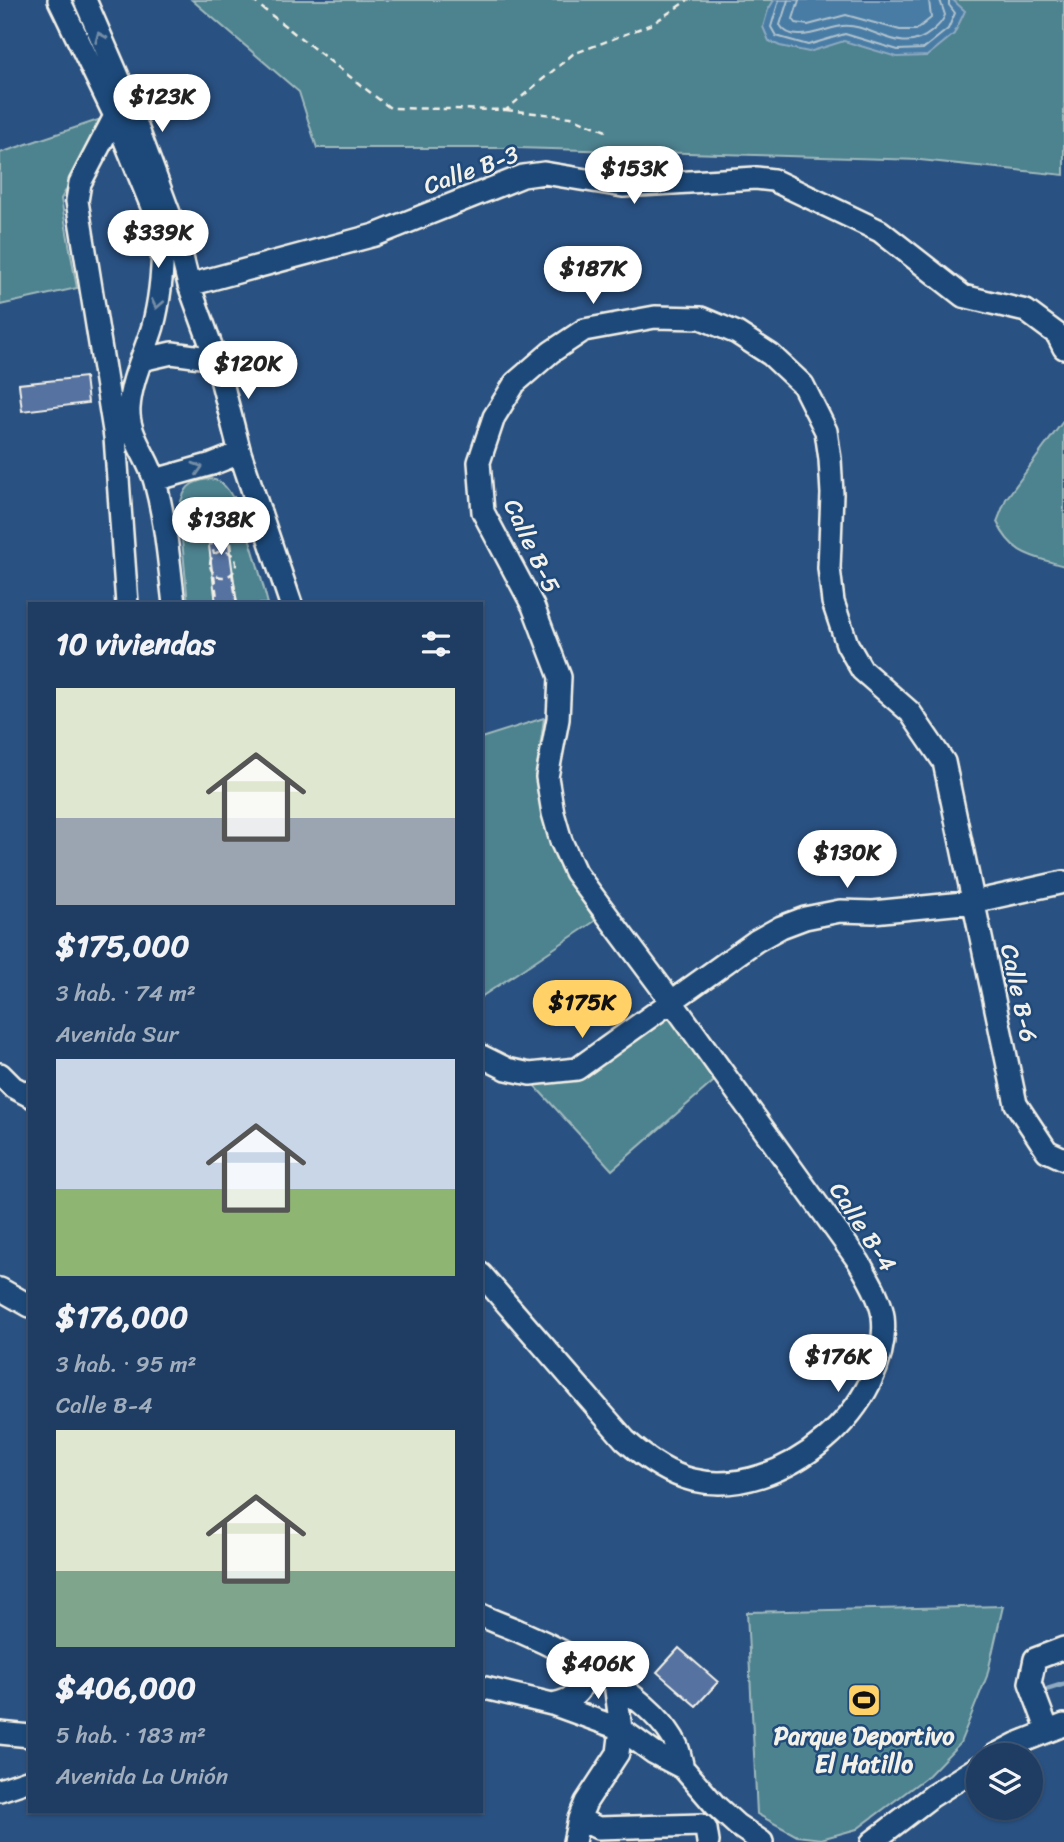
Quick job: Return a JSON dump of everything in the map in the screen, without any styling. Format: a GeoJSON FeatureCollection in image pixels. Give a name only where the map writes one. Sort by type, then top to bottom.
{"type":"FeatureCollection","features":[{"type":"Feature","properties":{"kind":"street"},"geometry":{"type":"LineString","coordinates":[[59,0],[115,116],[163,236],[190,285]]}},
{"type":"Feature","properties":{"kind":"street"},"geometry":{"type":"LineString","coordinates":[[85,0],[120,81],[176,229],[190,285],[216,359],[240,453],[290,602]]}},
{"type":"Feature","properties":{"kind":"street"},"geometry":{"type":"LineString","coordinates":[[115,116],[80,183],[77,201],[115,438],[127,602]]}},
{"type":"Feature","properties":{"kind":"street","name":"Calle B-3"},"geometry":{"type":"LineString","coordinates":[[190,285],[374,235],[523,176],[544,173],[623,186],[756,178],[773,180],[880,231],[963,296],[1026,311],[1057,334],[1064,348]]}},
{"type":"Feature","properties":{"kind":"street"},"geometry":{"type":"LineString","coordinates":[[163,236],[160,292],[128,410],[138,446],[155,481],[174,602]]}},
{"type":"Feature","properties":{"kind":"street","name":"Calle B-5"},"geometry":{"type":"LineString","coordinates":[[672,1002],[575,872],[561,841],[552,813],[547,777],[558,719],[560,677],[533,606],[483,512],[480,462],[494,417],[515,383],[551,352],[584,330],[655,317],[701,318],[737,333],[771,355],[803,385],[826,431],[830,459],[832,494],[829,568],[833,602],[847,644],[862,670],[910,712],[944,762],[974,902]]}},
{"type":"Feature","properties":{"kind":"street"},"geometry":{"type":"LineString","coordinates":[[141,360],[173,354],[216,359]]}},
{"type":"Feature","properties":{"kind":"street"},"geometry":{"type":"LineString","coordinates":[[155,481],[240,453]]}},
{"type":"Feature","properties":{"kind":"street"},"geometry":{"type":"LineString","coordinates":[[483,1057],[508,1069],[530,1074],[577,1069],[756,942],[781,927],[805,918],[840,911],[873,912],[974,902],[1064,882]]}},
{"type":"Feature","properties":{"kind":"street","name":"Calle B-6"},"geometry":{"type":"LineString","coordinates":[[974,902],[1016,1104],[1047,1151],[1064,1159]]}},
{"type":"Feature","properties":{"kind":"street","name":"Calle B-4"},"geometry":{"type":"LineString","coordinates":[[483,1276],[625,1440],[643,1457],[694,1480],[720,1482],[748,1478],[799,1460],[841,1426],[857,1403],[873,1376],[882,1348],[883,1315],[873,1289],[859,1262],[672,1002]]}},
{"type":"Feature","properties":{"kind":"street"},"geometry":{"type":"LineString","coordinates":[[0,1074],[13,1087],[28,1096]]}},
{"type":"Feature","properties":{"kind":"street"},"geometry":{"type":"LineString","coordinates":[[0,1289],[28,1305]]}},
{"type":"Feature","properties":{"kind":"street"},"geometry":{"type":"LineString","coordinates":[[486,1620],[522,1632],[578,1660],[615,1683],[647,1709],[668,1731],[677,1747],[683,1768]]}},
{"type":"Feature","properties":{"kind":"street"},"geometry":{"type":"LineString","coordinates":[[1022,1743],[1056,1728],[1030,1684],[1035,1659],[1064,1648]]}},
{"type":"Feature","properties":{"kind":"street"},"geometry":{"type":"LineString","coordinates":[[552,1704],[573,1698],[580,1690],[582,1671],[578,1660]]}},
{"type":"Feature","properties":{"kind":"street"},"geometry":{"type":"LineString","coordinates":[[574,1842],[586,1802],[618,1753],[621,1729],[615,1683]]}},
{"type":"Feature","properties":{"kind":"street"},"geometry":{"type":"LineString","coordinates":[[483,1687],[552,1704],[621,1729],[654,1753],[683,1768],[715,1805],[737,1825],[762,1842]]}},
{"type":"Feature","properties":{"kind":"street"},"geometry":{"type":"LineString","coordinates":[[0,1733],[28,1736]]}},
{"type":"Feature","properties":{"kind":"street"},"geometry":{"type":"LineString","coordinates":[[872,1842],[932,1796],[966,1775]]}},
{"type":"Feature","properties":{"kind":"street"},"geometry":{"type":"LineString","coordinates":[[0,1790],[28,1781]]}},
{"type":"Feature","properties":{"kind":"street"},"geometry":{"type":"LineString","coordinates":[[579,1819],[598,1828],[705,1833]]}},
{"type":"Feature","properties":{"kind":"path"},"geometry":{"type":"LineString","coordinates":[[252,0],[390,108],[506,110],[571,117],[606,131]]}},
{"type":"Feature","properties":{"kind":"path"},"geometry":{"type":"LineString","coordinates":[[506,110],[573,54],[652,24],[688,0]]}},
{"type":"Feature","properties":{"kind":"path"},"geometry":{"type":"LineString","coordinates":[[223,505],[240,494]]}},
{"type":"Feature","properties":{"kind":"path"},"geometry":{"type":"LineString","coordinates":[[214,554],[203,519],[207,505],[214,502],[223,505],[229,512],[232,555],[236,561],[232,573],[236,602]]}},
{"type":"Feature","properties":{"kind":"path"},"geometry":{"type":"LineString","coordinates":[[207,525],[220,528],[229,519]]}},
{"type":"Feature","properties":{"kind":"path"},"geometry":{"type":"LineString","coordinates":[[220,602],[209,560],[220,551],[232,555]]}},
{"type":"Feature","properties":{"kind":"path"},"geometry":{"type":"LineString","coordinates":[[213,574],[220,577],[232,573]]}},
{"type":"Feature","properties":{"kind":"green space"},"geometry":{"type":"Polygon","coordinates":[[[192,0],[1064,0],[1064,175],[920,160],[517,148],[317,148],[299,92],[192,0]]]}},
{"type":"Feature","properties":{"kind":"green space"},"geometry":{"type":"Polygon","coordinates":[[[107,117],[61,199],[77,288],[0,305],[0,153],[107,117]]]}},
{"type":"Feature","properties":{"kind":"green space"},"geometry":{"type":"Polygon","coordinates":[[[1064,420],[1064,566],[1016,548],[997,522],[1006,499],[1064,420]]]}},
{"type":"Feature","properties":{"kind":"green space"},"geometry":{"type":"Polygon","coordinates":[[[210,479],[220,482],[228,490],[243,519],[267,602],[188,602],[179,508],[188,487],[210,479]]]}},
{"type":"Feature","properties":{"kind":"green space"},"geometry":{"type":"Polygon","coordinates":[[[544,718],[536,778],[550,843],[595,921],[483,996],[483,737],[544,718]]]}},
{"type":"Feature","properties":{"kind":"green space"},"geometry":{"type":"Polygon","coordinates":[[[669,1013],[714,1081],[612,1170],[534,1085],[579,1074],[669,1013]]]}},
{"type":"Feature","properties":{"kind":"green space","name":"Parque Deportivo El Hatillo"},"geometry":{"type":"Polygon","coordinates":[[[1003,1606],[987,1676],[960,1743],[929,1775],[857,1829],[821,1839],[797,1836],[757,1814],[747,1612],[1003,1606]]]}},
{"type":"Feature","properties":{"kind":"water"},"geometry":{"type":"Polygon","coordinates":[[[774,0],[953,0],[965,11],[954,34],[927,56],[897,57],[844,41],[809,52],[769,41],[763,27],[774,0]]]}},
{"type":"Feature","properties":{"kind":"building"},"geometry":{"type":"Polygon","coordinates":[[[85,377],[88,403],[22,411],[19,384],[85,377]]]}},
{"type":"Feature","properties":{"kind":"building"},"geometry":{"type":"Polygon","coordinates":[[[213,506],[224,508],[237,602],[216,602],[205,512],[213,506]]]}},
{"type":"Feature","properties":{"kind":"building"},"geometry":{"type":"Polygon","coordinates":[[[679,1648],[718,1682],[696,1706],[657,1672],[679,1648]]]}},
{"type":"Feature","properties":{"kind":"waterway"},"geometry":{"type":"LineString","coordinates":[[1048,1689],[1064,1684]]}},
{"type":"Feature","properties":{"kind":"place","name":"Parque Deportivo El Hatillo"},"geometry":{"type":"Point","coordinates":[864,1700]}}]}
